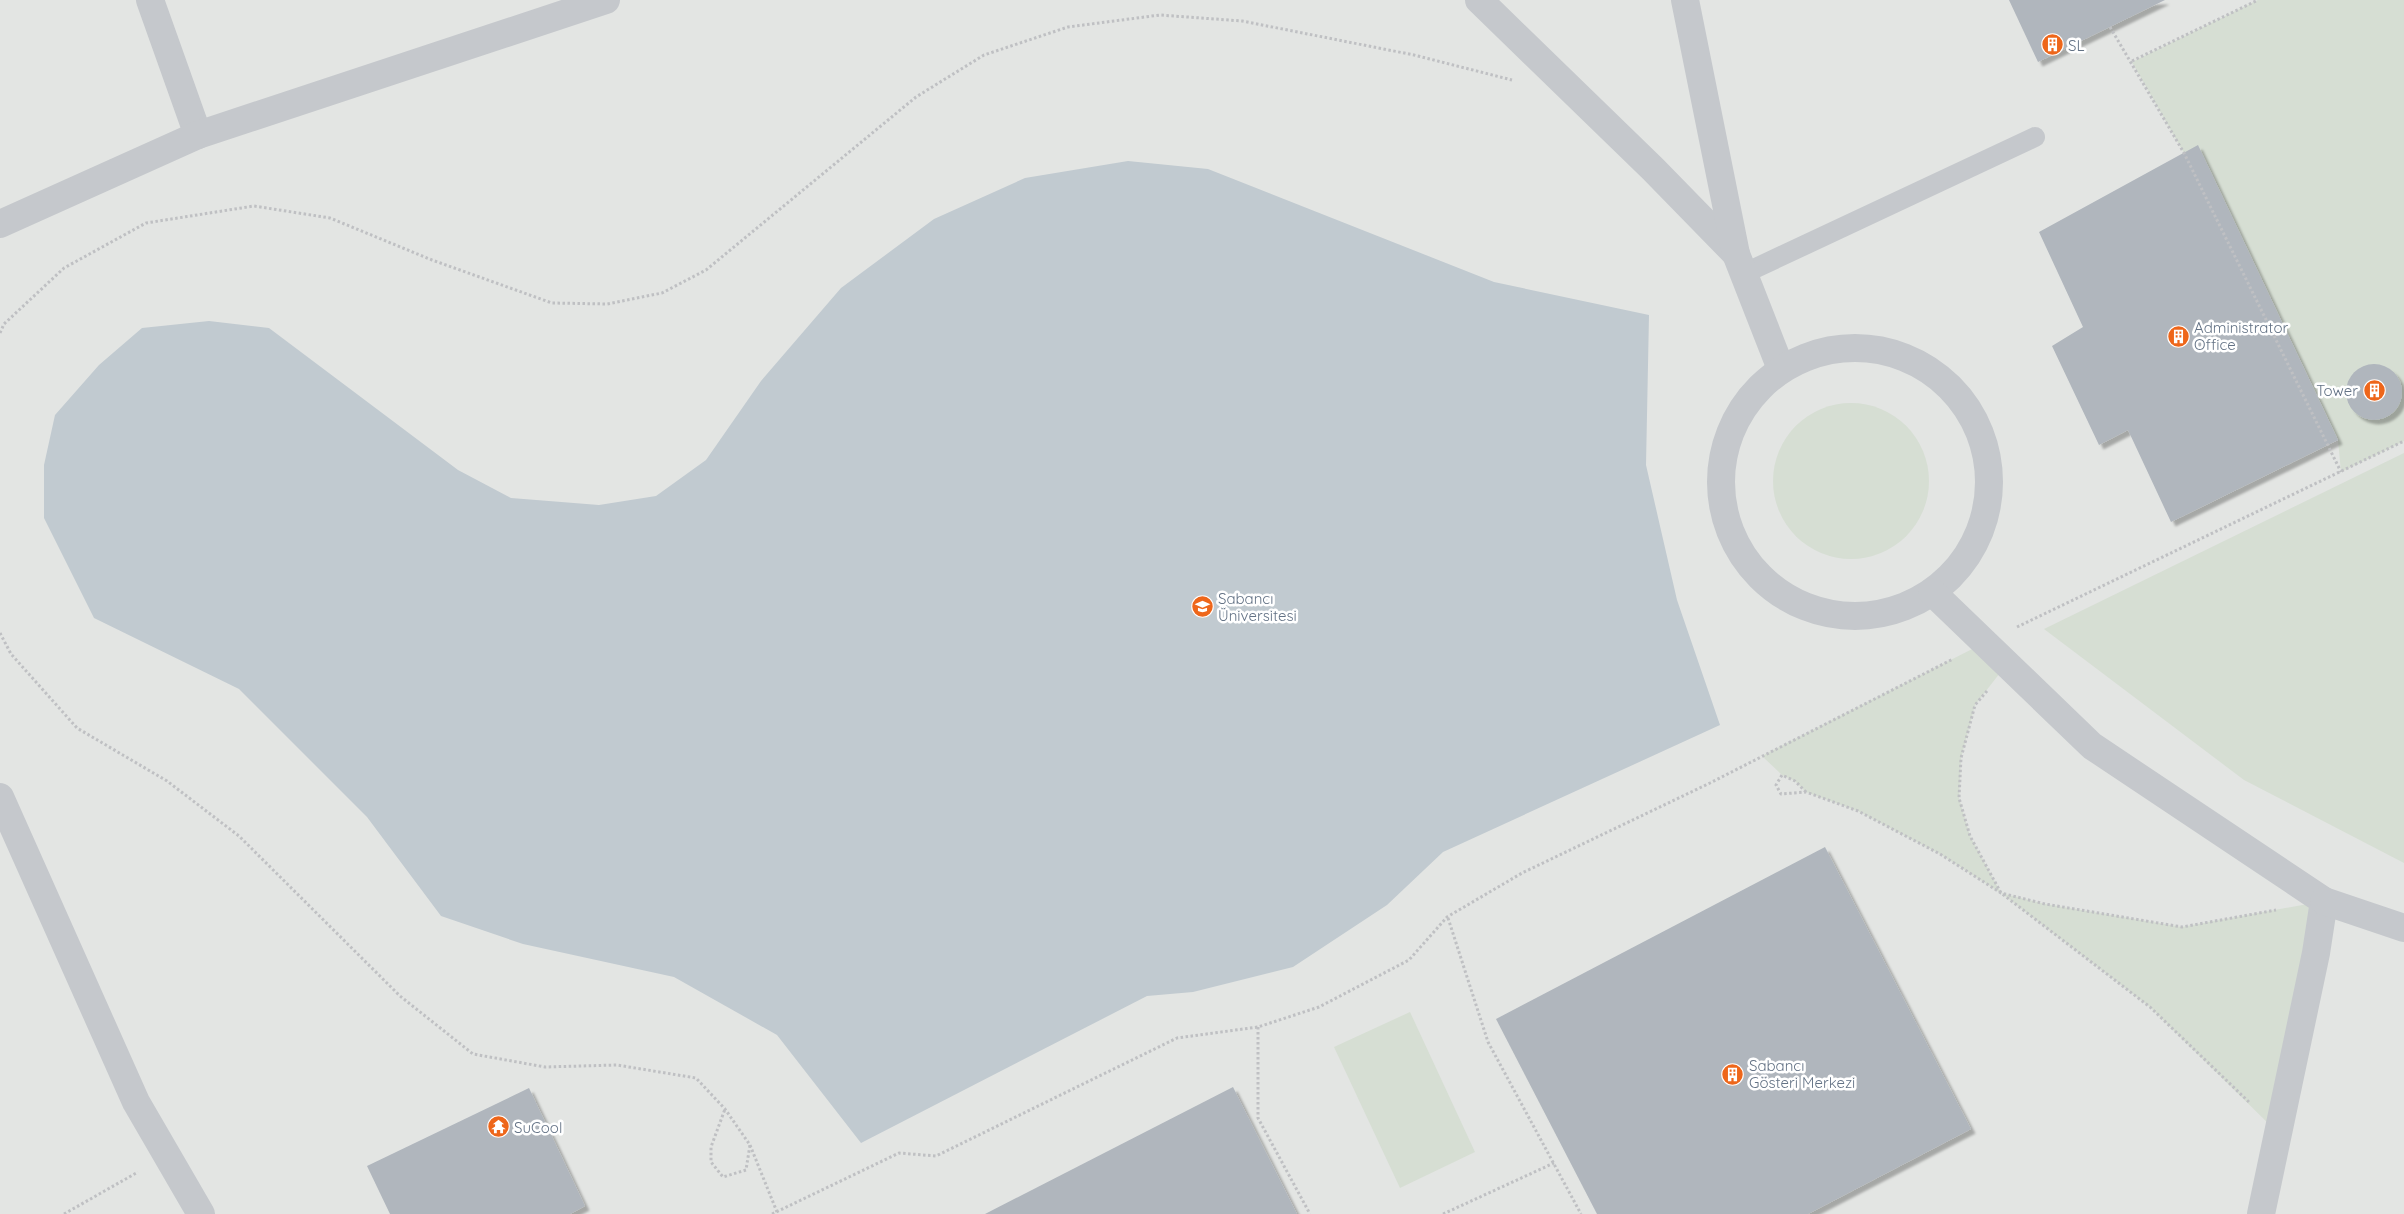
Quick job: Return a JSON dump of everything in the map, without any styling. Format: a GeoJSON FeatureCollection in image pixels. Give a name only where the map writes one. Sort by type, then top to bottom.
{"type":"FeatureCollection","features":[{"type":"Feature","properties":{"kind":"street"},"geometry":{"type":"LineString","coordinates":[[150,0],[198,135]]}},
{"type":"Feature","properties":{"kind":"street"},"geometry":{"type":"LineString","coordinates":[[0,224],[198,135],[606,0]]}},
{"type":"Feature","properties":{"kind":"street"},"geometry":{"type":"LineString","coordinates":[[1479,0],[1653,169],[1740,264]]}},
{"type":"Feature","properties":{"kind":"street"},"geometry":{"type":"LineString","coordinates":[[1685,0],[1740,264],[1781,369]]}},
{"type":"Feature","properties":{"kind":"street"},"geometry":{"type":"LineString","coordinates":[[1856,347],[1881,349],[1907,357],[1930,369],[1950,386],[1966,406],[1979,430],[1986,455],[1989,480],[1987,506],[1980,532],[1968,555],[1951,576],[1932,592],[1908,605],[1883,614],[1857,616],[1831,614],[1805,606],[1781,594],[1761,578],[1744,557],[1731,534],[1724,508],[1721,482],[1723,455],[1732,429],[1744,406],[1760,386],[1781,369],[1804,357],[1830,349],[1856,347]]}},
{"type":"Feature","properties":{"kind":"street"},"geometry":{"type":"LineString","coordinates":[[1932,592],[2092,746],[2324,902],[2404,928]]}},
{"type":"Feature","properties":{"kind":"street"},"geometry":{"type":"LineString","coordinates":[[0,797],[136,1102],[201,1214]]}},
{"type":"Feature","properties":{"kind":"street"},"geometry":{"type":"LineString","coordinates":[[2261,1214],[2324,902]]}},
{"type":"Feature","properties":{"kind":"lane"},"geometry":{"type":"LineString","coordinates":[[1740,264],[2035,137]]}},
{"type":"Feature","properties":{"kind":"path"},"geometry":{"type":"LineString","coordinates":[[2132,62],[2258,0]]}},
{"type":"Feature","properties":{"kind":"path"},"geometry":{"type":"LineString","coordinates":[[0,333],[4,324],[64,268],[146,223],[254,206],[330,218],[432,260],[552,302],[607,304],[662,293],[706,270],[916,97],[984,55],[1068,27],[1160,15],[1242,21],[1414,55],[1515,81]]}},
{"type":"Feature","properties":{"kind":"path"},"geometry":{"type":"LineString","coordinates":[[2110,27],[2184,153],[2224,230],[2341,472]]}},
{"type":"Feature","properties":{"kind":"path"},"geometry":{"type":"LineString","coordinates":[[772,1214],[899,1153],[936,1156],[1177,1038],[1258,1027],[1319,1007],[1409,960],[1447,918],[1522,873],[1710,783],[1984,643],[2404,441]]}},
{"type":"Feature","properties":{"kind":"path"},"geometry":{"type":"LineString","coordinates":[[0,633],[11,654],[77,728],[167,781],[239,836],[400,996],[474,1054],[545,1067],[617,1064],[696,1078],[725,1109],[750,1145],[777,1212]]}},
{"type":"Feature","properties":{"kind":"path"},"geometry":{"type":"LineString","coordinates":[[2007,664],[1976,705],[1961,758],[1959,798],[1970,836],[2002,893],[2045,904],[2182,927],[2324,902]]}},
{"type":"Feature","properties":{"kind":"path"},"geometry":{"type":"LineString","coordinates":[[1806,792],[1795,781],[1782,775],[1776,785],[1781,794],[1806,792],[1858,811],[1940,854],[2002,893],[2150,1007],[2253,1105],[2278,1133]]}},
{"type":"Feature","properties":{"kind":"path"},"geometry":{"type":"LineString","coordinates":[[1447,918],[1488,1042],[1581,1214]]}},
{"type":"Feature","properties":{"kind":"path"},"geometry":{"type":"LineString","coordinates":[[1258,1027],[1258,1118],[1310,1214]]}},
{"type":"Feature","properties":{"kind":"path"},"geometry":{"type":"LineString","coordinates":[[725,1109],[711,1147],[711,1162],[723,1177],[746,1170],[750,1145]]}},
{"type":"Feature","properties":{"kind":"path"},"geometry":{"type":"LineString","coordinates":[[64,1214],[167,1155]]}},
{"type":"Feature","properties":{"kind":"path"},"geometry":{"type":"LineString","coordinates":[[1443,1214],[1554,1163]]}},
{"type":"Feature","properties":{"kind":"shaded area","name":"Sabancı Üniversitesi"},"geometry":{"type":"Polygon","coordinates":[[[0,0],[2404,0],[2404,1214],[0,1214],[0,0]]]}},
{"type":"Feature","properties":{"kind":"shaded area"},"geometry":{"type":"Polygon","coordinates":[[[2258,0],[2404,0],[2404,441],[2341,472],[2338,440],[2198,146],[2184,153],[2132,62],[2258,0]]]}},
{"type":"Feature","properties":{"kind":"shaded area"},"geometry":{"type":"Polygon","coordinates":[[[1128,161],[1208,169],[1494,282],[1649,315],[1646,465],[1677,600],[1720,725],[1443,852],[1387,905],[1293,967],[1193,992],[1147,996],[861,1143],[777,1035],[674,977],[523,944],[441,916],[367,817],[239,689],[94,618],[44,518],[44,465],[55,415],[99,365],[142,328],[209,321],[269,328],[458,470],[511,498],[599,505],[656,496],[706,460],[761,381],[841,288],[934,219],[1025,178],[1128,161]]]}},
{"type":"Feature","properties":{"kind":"shaded area"},"geometry":{"type":"Polygon","coordinates":[[[1851,403],[1881,409],[1894,416],[1906,426],[1916,438],[1923,451],[1929,481],[1923,511],[1916,524],[1906,536],[1894,546],[1881,553],[1851,559],[1821,553],[1808,546],[1796,536],[1786,524],[1779,511],[1773,481],[1779,451],[1786,438],[1796,426],[1808,416],[1821,409],[1851,403]]]}},
{"type":"Feature","properties":{"kind":"shaded area"},"geometry":{"type":"Polygon","coordinates":[[[2404,453],[2404,863],[2244,780],[2044,629],[2404,453]]]}},
{"type":"Feature","properties":{"kind":"shaded area"},"geometry":{"type":"Polygon","coordinates":[[[1984,643],[2007,664],[1975,705],[1961,758],[1959,798],[1970,836],[2001,893],[1940,854],[1858,811],[1806,792],[1795,781],[1782,775],[1762,756],[1984,643]]]}},
{"type":"Feature","properties":{"kind":"shaded area"},"geometry":{"type":"Polygon","coordinates":[[[2001,893],[2045,904],[2182,927],[2324,901],[2278,1133],[2150,1007],[2001,893]]]}},
{"type":"Feature","properties":{"kind":"shaded area"},"geometry":{"type":"Polygon","coordinates":[[[1410,1012],[1475,1152],[1400,1188],[1334,1047],[1410,1012]]]}},
{"type":"Feature","properties":{"kind":"building","name":"SL"},"geometry":{"type":"Polygon","coordinates":[[[2009,0],[2165,0],[2038,62],[2009,0]]]}},
{"type":"Feature","properties":{"kind":"building","name":"Administrator Office"},"geometry":{"type":"Polygon","coordinates":[[[2198,145],[2338,440],[2171,522],[2128,430],[2099,445],[2052,346],[2083,327],[2039,232],[2198,145]]]}},
{"type":"Feature","properties":{"kind":"building","name":"Tower"},"geometry":{"type":"Polygon","coordinates":[[[2374,364],[2385,366],[2394,372],[2400,381],[2402,392],[2400,403],[2394,412],[2385,418],[2374,420],[2363,418],[2354,412],[2348,403],[2346,392],[2348,381],[2354,372],[2363,366],[2374,364]]]}},
{"type":"Feature","properties":{"kind":"building","name":"Sabancı Gösteri Merkezi"},"geometry":{"type":"Polygon","coordinates":[[[1825,847],[1971,1129],[1808,1214],[1597,1214],[1496,1019],[1825,847]]]}},
{"type":"Feature","properties":{"kind":"building"},"geometry":{"type":"Polygon","coordinates":[[[1233,1087],[1297,1214],[985,1214],[1233,1087]]]}},
{"type":"Feature","properties":{"kind":"building","name":"SuCool"},"geometry":{"type":"Polygon","coordinates":[[[529,1088],[585,1206],[570,1214],[390,1214],[367,1166],[529,1088]]]}},
{"type":"Feature","properties":{"kind":"place","name":"SL"},"geometry":{"type":"Point","coordinates":[2052,45]}},
{"type":"Feature","properties":{"kind":"place","name":"Administrator Office"},"geometry":{"type":"Point","coordinates":[2178,336]}},
{"type":"Feature","properties":{"kind":"place","name":"Tower"},"geometry":{"type":"Point","coordinates":[2374,390]}},
{"type":"Feature","properties":{"kind":"place","name":"Sabancı Üniversitesi"},"geometry":{"type":"Point","coordinates":[1202,607]}},
{"type":"Feature","properties":{"kind":"place","name":"Sabancı Gösteri Merkezi"},"geometry":{"type":"Point","coordinates":[1733,1074]}},
{"type":"Feature","properties":{"kind":"place","name":"SuCool"},"geometry":{"type":"Point","coordinates":[498,1127]}}]}
